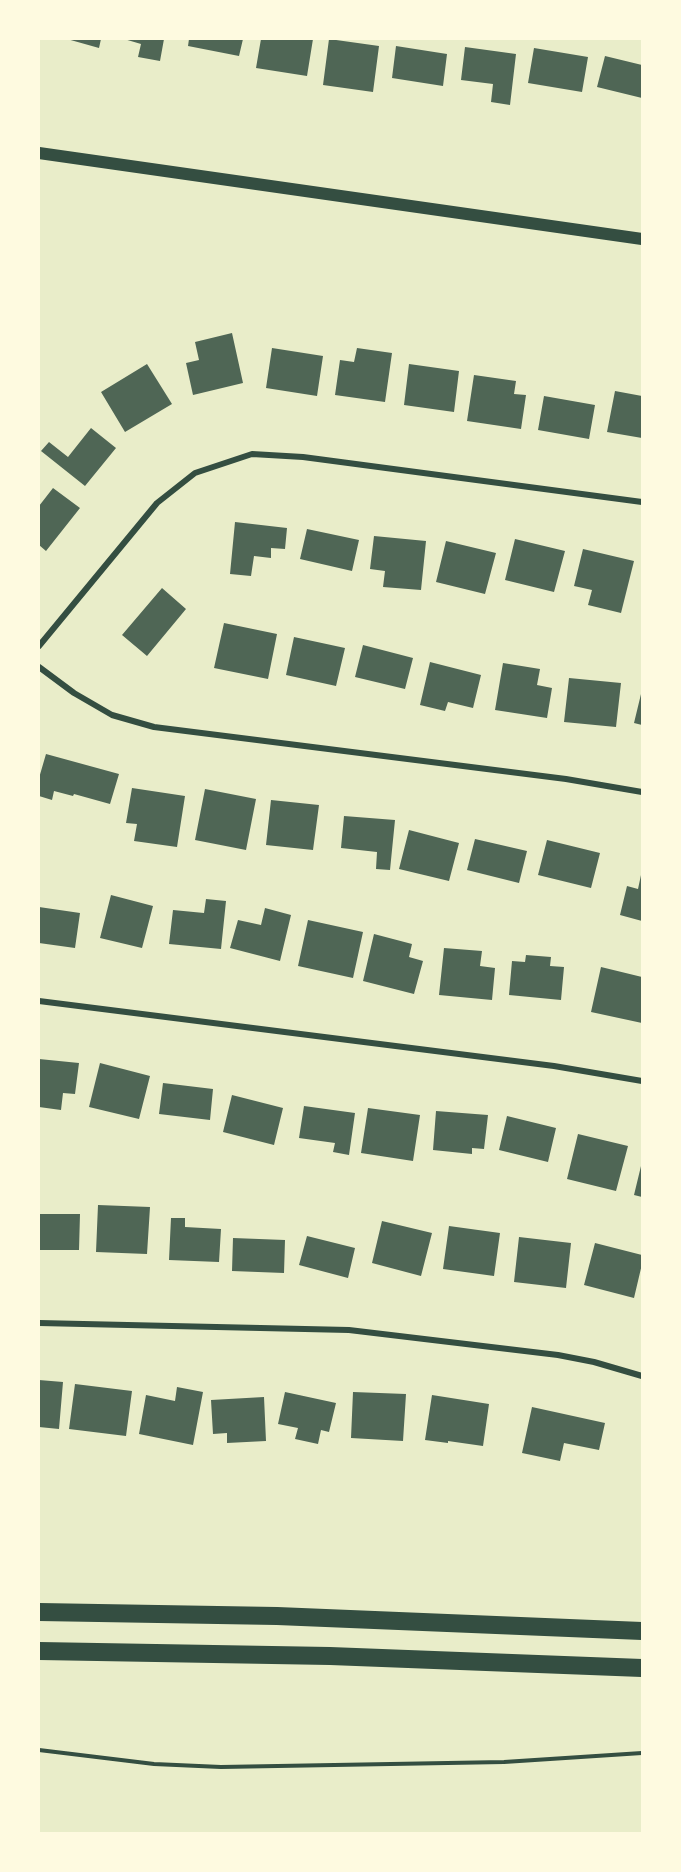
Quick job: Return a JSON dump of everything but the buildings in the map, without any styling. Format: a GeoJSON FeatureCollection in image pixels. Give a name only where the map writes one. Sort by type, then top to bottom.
{"type":"FeatureCollection","features":[{"type":"Feature","properties":{"kind":"highway"},"geometry":{"type":"LineString","coordinates":[[39,1612],[277,1616],[642,1631]]}},
{"type":"Feature","properties":{"kind":"highway"},"geometry":{"type":"LineString","coordinates":[[39,1651],[330,1656],[642,1668]]}},
{"type":"Feature","properties":{"kind":"main road"},"geometry":{"type":"LineString","coordinates":[[39,153],[642,239]]}},
{"type":"Feature","properties":{"kind":"street"},"geometry":{"type":"LineString","coordinates":[[39,646],[157,503],[195,473],[252,454],[303,457],[642,502]]}},
{"type":"Feature","properties":{"kind":"street"},"geometry":{"type":"LineString","coordinates":[[39,668],[74,693],[112,715],[154,727],[566,779],[642,792]]}},
{"type":"Feature","properties":{"kind":"street"},"geometry":{"type":"LineString","coordinates":[[39,1001],[554,1066],[642,1081]]}},
{"type":"Feature","properties":{"kind":"street"},"geometry":{"type":"LineString","coordinates":[[39,1323],[350,1330],[558,1355],[594,1362],[642,1376]]}},
{"type":"Feature","properties":{"kind":"path"},"geometry":{"type":"LineString","coordinates":[[39,1749],[154,1764],[243,1767],[504,1761],[642,1753]]}}]}
